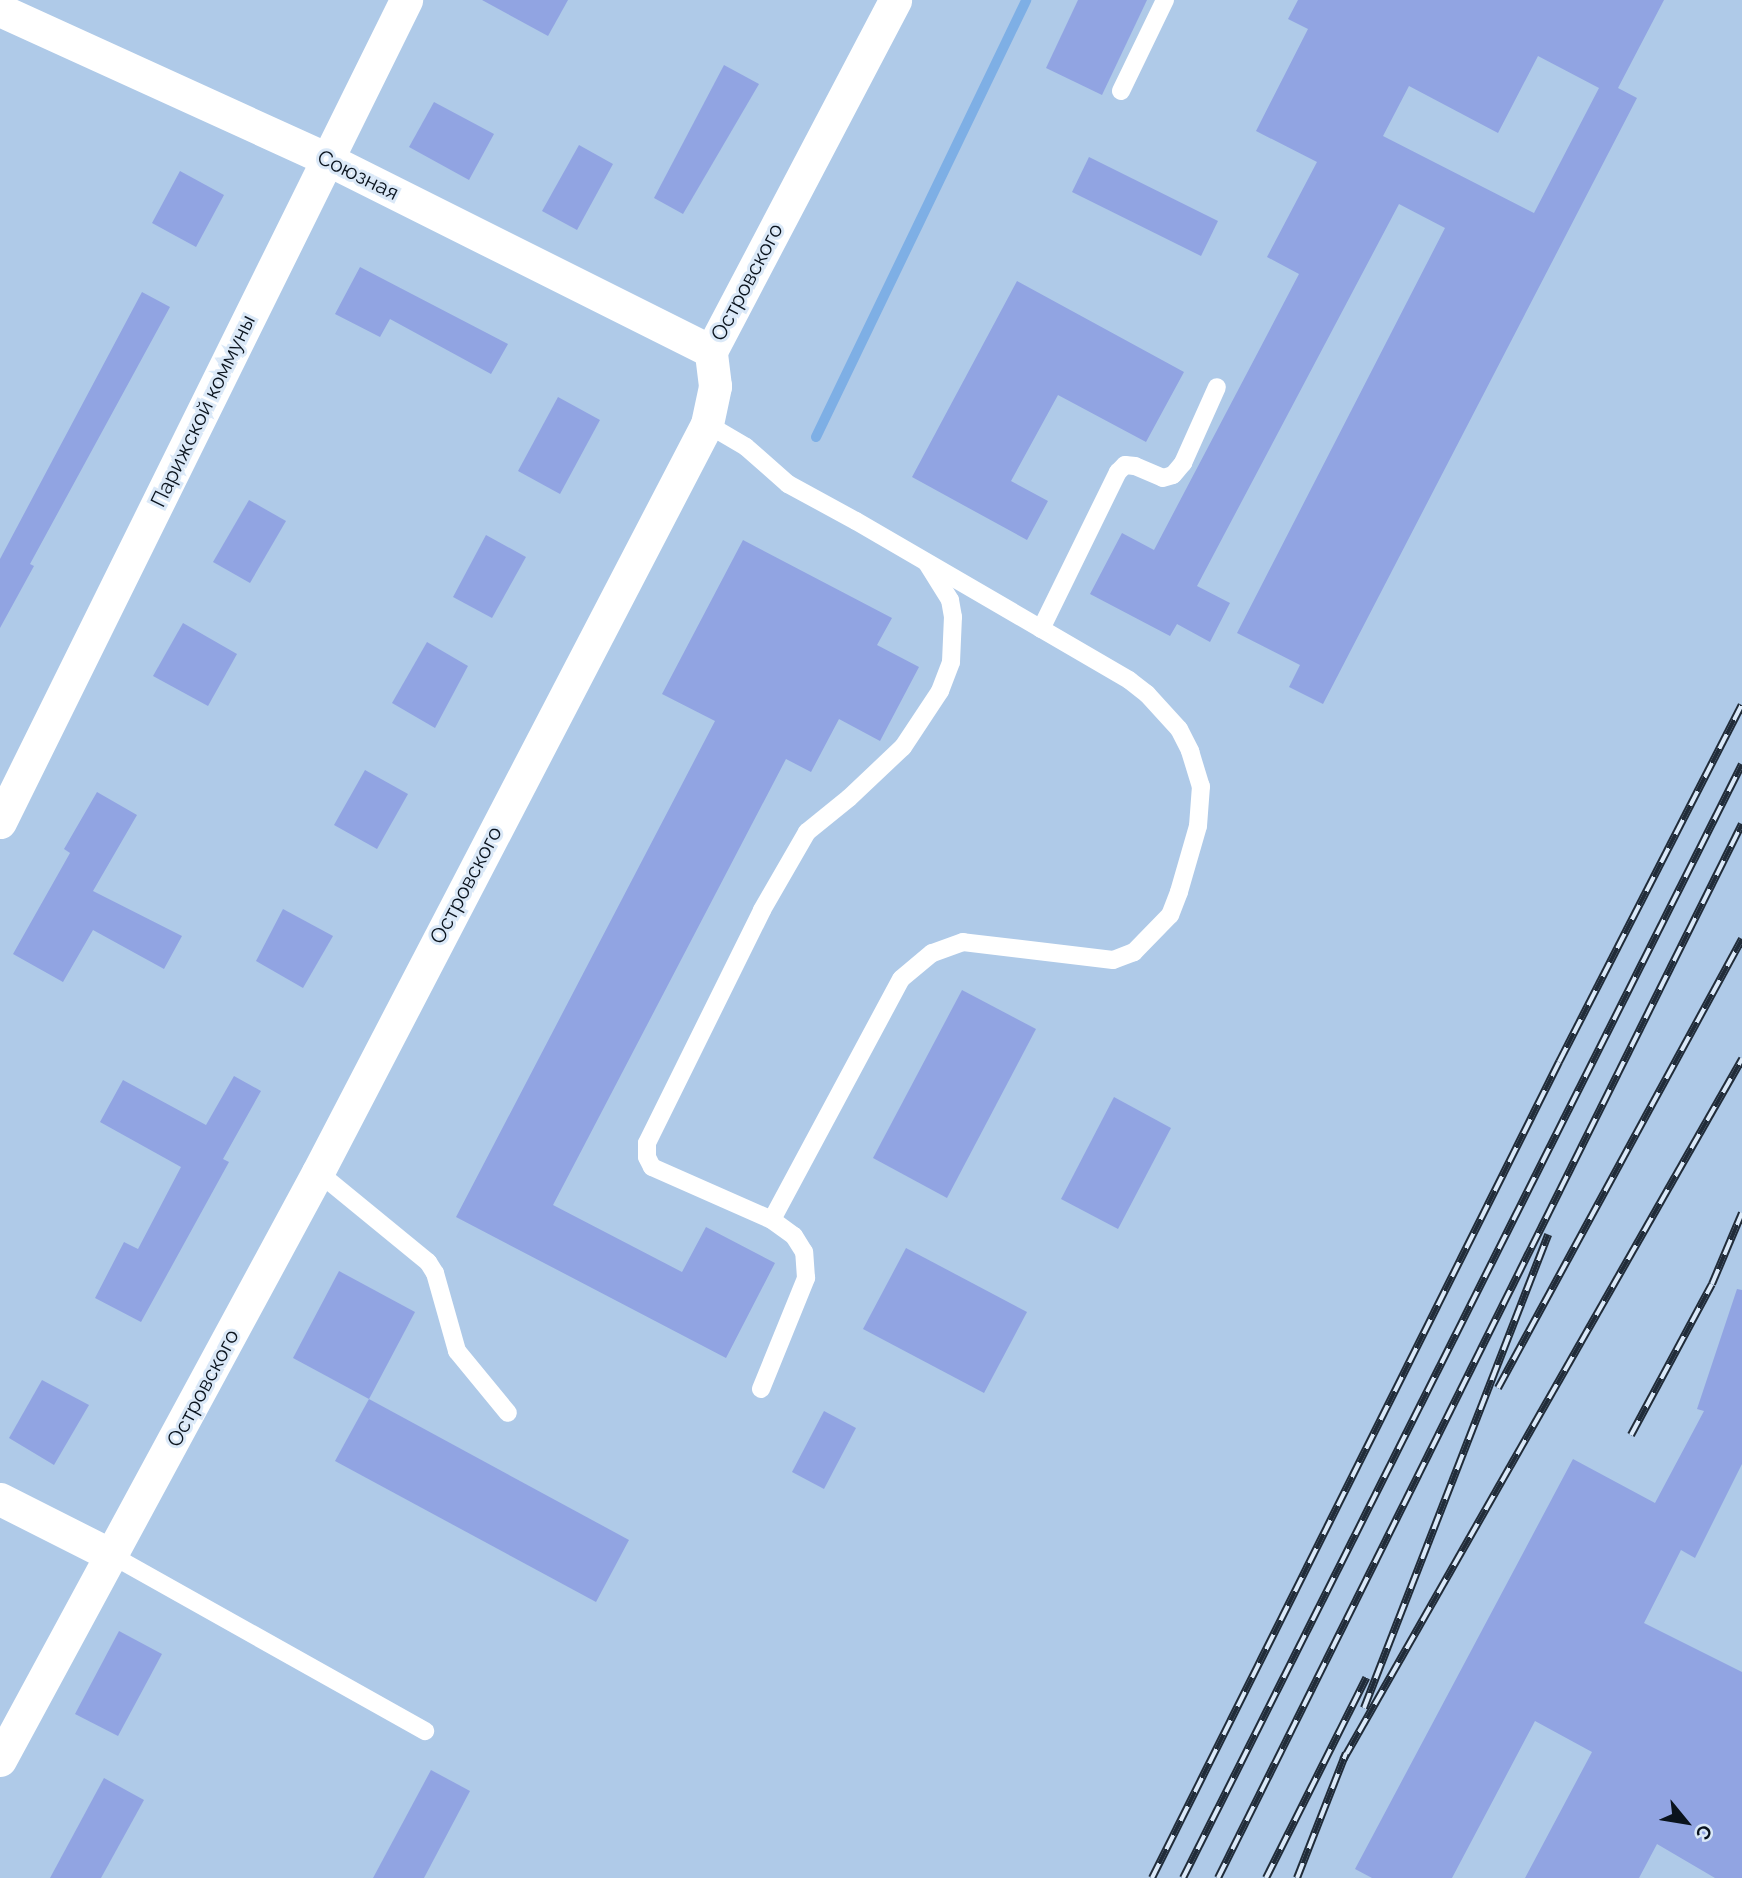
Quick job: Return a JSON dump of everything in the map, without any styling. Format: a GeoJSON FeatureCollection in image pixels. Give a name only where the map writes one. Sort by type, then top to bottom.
{"type":"FeatureCollection","features":[{"type":"Feature","properties":{"kind":"street","name":"Парижской коммуны"},"geometry":{"type":"LineString","coordinates":[[0,822],[406,0]]}},
{"type":"Feature","properties":{"kind":"street","name":"Островского"},"geometry":{"type":"LineString","coordinates":[[0,1760],[113,1556],[318,1172],[707,424],[715,386],[711,351],[895,0]]}},
{"type":"Feature","properties":{"kind":"street","name":"Союзная"},"geometry":{"type":"LineString","coordinates":[[0,10],[327,159],[711,351]]}},
{"type":"Feature","properties":{"kind":"street"},"geometry":{"type":"LineString","coordinates":[[0,1499],[113,1556]]}},
{"type":"Feature","properties":{"kind":"lane"},"geometry":{"type":"LineString","coordinates":[[1121,91],[1166,0]]}},
{"type":"Feature","properties":{"kind":"lane"},"geometry":{"type":"LineString","coordinates":[[1041,629],[1118,472],[1125,465],[1135,466],[1163,478],[1173,475],[1183,463],[1217,387]]}},
{"type":"Feature","properties":{"kind":"lane"},"geometry":{"type":"LineString","coordinates":[[707,424],[746,447],[788,484],[1041,629],[1147,694],[1179,729],[1190,751],[1201,786],[1198,826],[1191,860],[1170,915],[1134,952],[1113,960],[964,942],[940,948],[901,979],[772,1220]]}},
{"type":"Feature","properties":{"kind":"lane"},"geometry":{"type":"LineString","coordinates":[[761,1389],[806,1278],[804,1252],[794,1236],[772,1220],[652,1167],[647,1157],[647,1143],[762,910],[807,832],[849,798],[903,747],[940,691],[951,662],[953,617],[950,600],[927,563]]}},
{"type":"Feature","properties":{"kind":"lane"},"geometry":{"type":"LineString","coordinates":[[318,1172],[428,1262],[435,1273],[457,1351],[508,1413]]}},
{"type":"Feature","properties":{"kind":"lane"},"geometry":{"type":"LineString","coordinates":[[113,1556],[425,1731]]}},
{"type":"Feature","properties":{"kind":"building"},"geometry":{"type":"Polygon","coordinates":[[[482,0],[568,0],[548,36],[482,0]]]}},
{"type":"Feature","properties":{"kind":"building"},"geometry":{"type":"Polygon","coordinates":[[[1078,0],[1147,0],[1102,95],[1046,68],[1078,0]]]}},
{"type":"Feature","properties":{"kind":"building"},"geometry":{"type":"Polygon","coordinates":[[[1298,0],[1664,0],[1618,88],[1637,98],[1323,704],[1289,687],[1300,665],[1237,633],[1445,228],[1399,204],[1197,586],[1230,603],[1210,642],[1177,624],[1170,636],[1090,594],[1122,533],[1154,550],[1299,274],[1267,257],[1317,162],[1256,131],[1308,29],[1288,19],[1298,0]],[[1538,56],[1498,133],[1409,86],[1383,136],[1534,213],[1599,88],[1538,56]]]}},
{"type":"Feature","properties":{"kind":"building"},"geometry":{"type":"Polygon","coordinates":[[[724,65],[759,84],[683,214],[654,198],[724,65]]]}},
{"type":"Feature","properties":{"kind":"building"},"geometry":{"type":"Polygon","coordinates":[[[434,102],[494,134],[469,180],[409,147],[434,102]]]}},
{"type":"Feature","properties":{"kind":"building"},"geometry":{"type":"Polygon","coordinates":[[[579,145],[613,164],[577,230],[542,211],[579,145]]]}},
{"type":"Feature","properties":{"kind":"building"},"geometry":{"type":"Polygon","coordinates":[[[1089,157],[1218,221],[1201,256],[1072,192],[1089,157]]]}},
{"type":"Feature","properties":{"kind":"building"},"geometry":{"type":"Polygon","coordinates":[[[180,171],[224,195],[196,247],[152,223],[180,171]]]}},
{"type":"Feature","properties":{"kind":"building"},"geometry":{"type":"Polygon","coordinates":[[[360,267],[508,344],[491,374],[390,319],[380,337],[335,314],[360,267]]]}},
{"type":"Feature","properties":{"kind":"building"},"geometry":{"type":"Polygon","coordinates":[[[1017,281],[1184,372],[1146,442],[1058,395],[1011,481],[1048,501],[1027,540],[912,477],[1017,281]]]}},
{"type":"Feature","properties":{"kind":"building"},"geometry":{"type":"Polygon","coordinates":[[[142,292],[170,307],[30,564],[34,566],[0,628],[0,559],[142,292]]]}},
{"type":"Feature","properties":{"kind":"building"},"geometry":{"type":"Polygon","coordinates":[[[558,397],[600,420],[560,494],[518,471],[558,397]]]}},
{"type":"Feature","properties":{"kind":"building"},"geometry":{"type":"Polygon","coordinates":[[[249,500],[286,521],[250,583],[213,562],[249,500]]]}},
{"type":"Feature","properties":{"kind":"building"},"geometry":{"type":"Polygon","coordinates":[[[486,535],[526,557],[492,618],[453,597],[486,535]]]}},
{"type":"Feature","properties":{"kind":"building"},"geometry":{"type":"Polygon","coordinates":[[[743,540],[892,618],[877,645],[919,667],[880,741],[839,719],[811,772],[786,759],[553,1205],[682,1272],[706,1227],[775,1263],[726,1358],[456,1217],[715,721],[662,694],[743,540]]]}},
{"type":"Feature","properties":{"kind":"building"},"geometry":{"type":"Polygon","coordinates":[[[183,623],[237,654],[208,706],[153,676],[183,623]]]}},
{"type":"Feature","properties":{"kind":"building"},"geometry":{"type":"Polygon","coordinates":[[[427,642],[468,666],[435,728],[392,703],[427,642]]]}},
{"type":"Feature","properties":{"kind":"building"},"geometry":{"type":"Polygon","coordinates":[[[365,770],[408,794],[377,849],[334,825],[365,770]]]}},
{"type":"Feature","properties":{"kind":"building"},"geometry":{"type":"Polygon","coordinates":[[[97,792],[137,815],[93,891],[182,936],[164,969],[93,930],[63,982],[13,954],[70,853],[64,849],[97,792]]]}},
{"type":"Feature","properties":{"kind":"building"},"geometry":{"type":"Polygon","coordinates":[[[283,909],[333,936],[303,988],[256,961],[283,909]]]}},
{"type":"Feature","properties":{"kind":"building"},"geometry":{"type":"Polygon","coordinates":[[[962,990],[1036,1029],[947,1198],[873,1158],[962,990]]]}},
{"type":"Feature","properties":{"kind":"building"},"geometry":{"type":"Polygon","coordinates":[[[234,1076],[261,1091],[223,1159],[229,1162],[141,1322],[95,1298],[124,1242],[138,1249],[181,1167],[100,1122],[123,1080],[206,1125],[234,1076]]]}},
{"type":"Feature","properties":{"kind":"building"},"geometry":{"type":"Polygon","coordinates":[[[1114,1097],[1171,1128],[1118,1229],[1061,1199],[1114,1097]]]}},
{"type":"Feature","properties":{"kind":"building"},"geometry":{"type":"Polygon","coordinates":[[[906,1248],[1027,1312],[984,1393],[863,1329],[906,1248]]]}},
{"type":"Feature","properties":{"kind":"building"},"geometry":{"type":"Polygon","coordinates":[[[339,1271],[415,1312],[369,1399],[293,1358],[339,1271]]]}},
{"type":"Feature","properties":{"kind":"building"},"geometry":{"type":"Polygon","coordinates":[[[1737,1289],[1742,1290],[1742,1464],[1695,1558],[1681,1550],[1644,1623],[1742,1672],[1742,1878],[1715,1878],[1657,1844],[1639,1878],[1525,1878],[1592,1752],[1535,1721],[1452,1878],[1372,1878],[1355,1869],[1573,1459],[1655,1503],[1704,1411],[1697,1409],[1737,1289]]]}},
{"type":"Feature","properties":{"kind":"building"},"geometry":{"type":"Polygon","coordinates":[[[42,1380],[89,1405],[54,1465],[9,1438],[42,1380]]]}},
{"type":"Feature","properties":{"kind":"building"},"geometry":{"type":"Polygon","coordinates":[[[369,1399],[629,1540],[596,1602],[335,1461],[369,1399]]]}},
{"type":"Feature","properties":{"kind":"building"},"geometry":{"type":"Polygon","coordinates":[[[824,1411],[856,1428],[824,1489],[792,1472],[824,1411]]]}},
{"type":"Feature","properties":{"kind":"building"},"geometry":{"type":"Polygon","coordinates":[[[119,1631],[162,1654],[118,1736],[75,1714],[119,1631]]]}},
{"type":"Feature","properties":{"kind":"building"},"geometry":{"type":"Polygon","coordinates":[[[431,1770],[470,1791],[424,1878],[373,1878],[431,1770]]]}},
{"type":"Feature","properties":{"kind":"building"},"geometry":{"type":"Polygon","coordinates":[[[104,1778],[144,1800],[101,1878],[50,1878],[104,1778]]]}},
{"type":"Feature","properties":{"kind":"waterway"},"geometry":{"type":"LineString","coordinates":[[816,437],[1026,0]]}},
{"type":"Feature","properties":{"kind":"railway"},"geometry":{"type":"LineString","coordinates":[[1152,1878],[1559,1062],[1742,705]]}},
{"type":"Feature","properties":{"kind":"railway"},"geometry":{"type":"LineString","coordinates":[[1183,1878],[1742,764]]}},
{"type":"Feature","properties":{"kind":"railway"},"geometry":{"type":"LineString","coordinates":[[1218,1878],[1742,824]]}},
{"type":"Feature","properties":{"kind":"railway"},"geometry":{"type":"LineString","coordinates":[[1498,1388],[1742,939]]}},
{"type":"Feature","properties":{"kind":"railway"},"geometry":{"type":"LineString","coordinates":[[1343,1760],[1742,1059]]}},
{"type":"Feature","properties":{"kind":"railway"},"geometry":{"type":"LineString","coordinates":[[1631,1435],[1712,1284],[1742,1213]]}},
{"type":"Feature","properties":{"kind":"railway"},"geometry":{"type":"LineString","coordinates":[[1364,1708],[1548,1235]]}},
{"type":"Feature","properties":{"kind":"railway"},"geometry":{"type":"LineString","coordinates":[[1266,1878],[1366,1678]]}},
{"type":"Feature","properties":{"kind":"railway"},"geometry":{"type":"LineString","coordinates":[[1297,1878],[1346,1753]]}}]}
